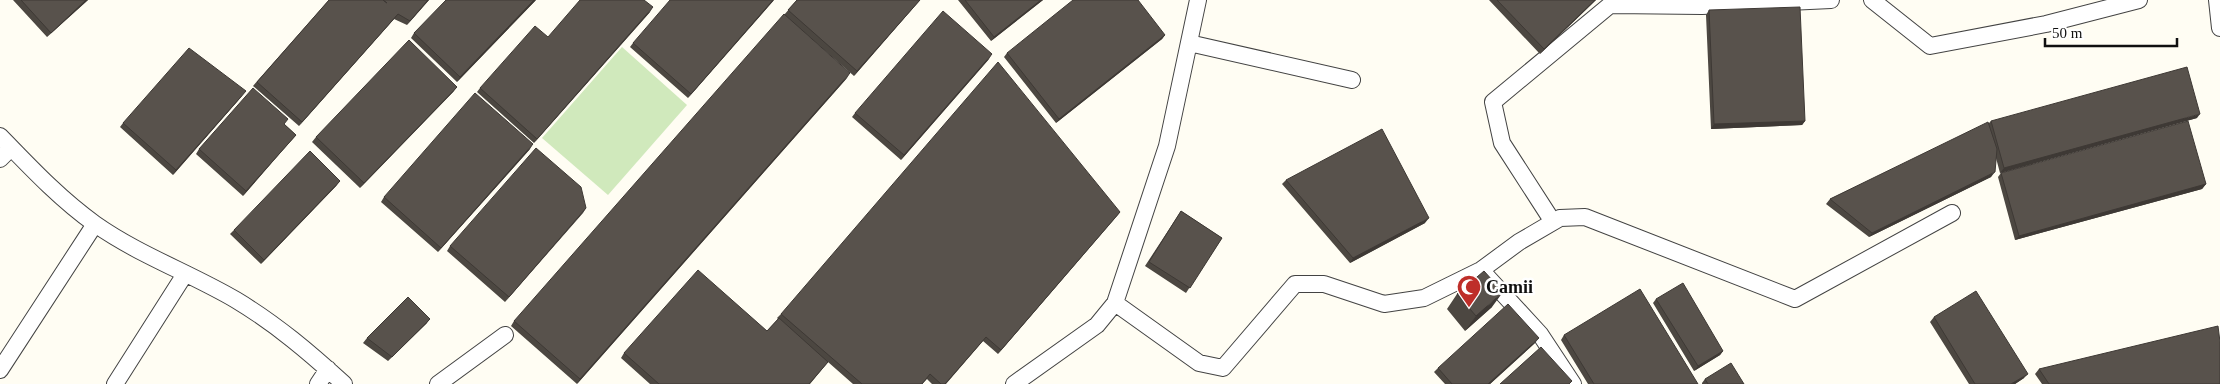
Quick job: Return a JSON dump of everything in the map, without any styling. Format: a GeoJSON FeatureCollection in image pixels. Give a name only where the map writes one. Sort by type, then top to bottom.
{"type":"FeatureCollection","features":[{"type":"Feature","properties":{"kind":"street"},"geometry":{"type":"LineString","coordinates":[[1014,384],[1097,325],[1115,303],[1167,146],[1198,0]]}},
{"type":"Feature","properties":{"kind":"street"},"geometry":{"type":"LineString","coordinates":[[1553,222],[1502,143],[1493,102],[1539,62],[1614,2],[1702,6],[1831,0]]}},
{"type":"Feature","properties":{"kind":"street"},"geometry":{"type":"LineString","coordinates":[[1872,0],[1930,46],[2046,24],[2139,0]]}},
{"type":"Feature","properties":{"kind":"street"},"geometry":{"type":"LineString","coordinates":[[2217,0],[2220,28]]}},
{"type":"Feature","properties":{"kind":"street"},"geometry":{"type":"LineString","coordinates":[[1189,43],[1352,80]]}},
{"type":"Feature","properties":{"kind":"street"},"geometry":{"type":"LineString","coordinates":[[4,148],[95,224],[236,300],[289,334],[344,384]]}},
{"type":"Feature","properties":{"kind":"street"},"geometry":{"type":"LineString","coordinates":[[1115,303],[1199,363],[1223,368],[1295,284],[1324,284],[1384,304],[1424,298],[1481,270],[1519,242],[1560,218],[1585,218],[1795,299],[1952,213]]}},
{"type":"Feature","properties":{"kind":"street"},"geometry":{"type":"LineString","coordinates":[[0,370],[95,224]]}},
{"type":"Feature","properties":{"kind":"street"},"geometry":{"type":"LineString","coordinates":[[1481,270],[1540,334],[1573,384]]}},
{"type":"Feature","properties":{"kind":"street"},"geometry":{"type":"LineString","coordinates":[[115,384],[185,274]]}},
{"type":"Feature","properties":{"kind":"street"},"geometry":{"type":"LineString","coordinates":[[438,384],[505,336]]}},
{"type":"Feature","properties":{"kind":"street"},"geometry":{"type":"LineString","coordinates":[[318,384],[328,369]]}},
{"type":"Feature","properties":{"kind":"green space"},"geometry":{"type":"Polygon","coordinates":[[[622,47],[687,105],[608,195],[542,138],[622,47]]]}},
{"type":"Feature","properties":{"kind":"building"},"geometry":{"type":"Polygon","coordinates":[[[21,0],[86,0],[51,33],[21,0]]]}},
{"type":"Feature","properties":{"kind":"building"},"geometry":{"type":"Polygon","coordinates":[[[329,0],[428,0],[410,21],[398,14],[302,122],[257,82],[329,0]]]}},
{"type":"Feature","properties":{"kind":"building"},"geometry":{"type":"Polygon","coordinates":[[[446,0],[534,0],[460,77],[414,33],[446,0]]]}},
{"type":"Feature","properties":{"kind":"building"},"geometry":{"type":"Polygon","coordinates":[[[580,0],[644,0],[653,7],[537,139],[480,88],[535,26],[548,37],[580,0]]]}},
{"type":"Feature","properties":{"kind":"building"},"geometry":{"type":"Polygon","coordinates":[[[670,0],[773,0],[691,94],[633,43],[670,0]]]}},
{"type":"Feature","properties":{"kind":"building"},"geometry":{"type":"Polygon","coordinates":[[[797,0],[920,0],[857,71],[788,10],[797,0]]]}},
{"type":"Feature","properties":{"kind":"building"},"geometry":{"type":"Polygon","coordinates":[[[965,0],[1041,0],[994,37],[965,0]]]}},
{"type":"Feature","properties":{"kind":"building"},"geometry":{"type":"Polygon","coordinates":[[[1073,0],[1138,0],[1165,35],[1059,119],[1007,53],[1073,0]]]}},
{"type":"Feature","properties":{"kind":"building"},"geometry":{"type":"Polygon","coordinates":[[[1497,0],[1595,0],[1544,49],[1497,0]]]}},
{"type":"Feature","properties":{"kind":"building"},"geometry":{"type":"Polygon","coordinates":[[[1800,7],[1805,121],[1714,124],[1709,10],[1800,7]]]}},
{"type":"Feature","properties":{"kind":"building"},"geometry":{"type":"Polygon","coordinates":[[[943,11],[992,54],[904,155],[855,113],[943,11]]]}},
{"type":"Feature","properties":{"kind":"building"},"geometry":{"type":"Polygon","coordinates":[[[784,14],[850,73],[580,379],[514,321],[784,14]]]}},
{"type":"Feature","properties":{"kind":"building"},"geometry":{"type":"Polygon","coordinates":[[[409,40],[457,87],[364,183],[316,137],[409,40]]]}},
{"type":"Feature","properties":{"kind":"building"},"geometry":{"type":"Polygon","coordinates":[[[189,48],[246,91],[176,170],[123,123],[189,48]]]}},
{"type":"Feature","properties":{"kind":"building"},"geometry":{"type":"Polygon","coordinates":[[[998,62],[1120,212],[1001,350],[986,337],[945,384],[941,384],[930,374],[922,384],[862,384],[781,314],[998,62]]]}},
{"type":"Feature","properties":{"kind":"building"},"geometry":{"type":"Polygon","coordinates":[[[2187,67],[2200,114],[2004,168],[1991,121],[2187,67]]]}},
{"type":"Feature","properties":{"kind":"building"},"geometry":{"type":"Polygon","coordinates":[[[253,88],[288,119],[284,124],[296,135],[246,191],[199,149],[253,88]]]}},
{"type":"Feature","properties":{"kind":"building"},"geometry":{"type":"Polygon","coordinates":[[[475,93],[533,144],[441,248],[384,197],[475,93]]]}},
{"type":"Feature","properties":{"kind":"building"},"geometry":{"type":"Polygon","coordinates":[[[2188,121],[2206,184],[2019,236],[2001,173],[2188,121]]]}},
{"type":"Feature","properties":{"kind":"building"},"geometry":{"type":"Polygon","coordinates":[[[1988,122],[1997,149],[1995,172],[1872,233],[1830,199],[1988,122]]]}},
{"type":"Feature","properties":{"kind":"building"},"geometry":{"type":"Polygon","coordinates":[[[1382,129],[1429,218],[1353,258],[1286,180],[1382,129]]]}},
{"type":"Feature","properties":{"kind":"building"},"geometry":{"type":"Polygon","coordinates":[[[536,148],[581,187],[586,208],[509,297],[450,246],[536,148]]]}},
{"type":"Feature","properties":{"kind":"building"},"geometry":{"type":"Polygon","coordinates":[[[310,151],[340,181],[264,260],[234,230],[310,151]]]}},
{"type":"Feature","properties":{"kind":"building"},"geometry":{"type":"Polygon","coordinates":[[[1181,211],[1222,238],[1190,288],[1149,262],[1181,211]]]}},
{"type":"Feature","properties":{"kind":"building"},"geometry":{"type":"Polygon","coordinates":[[[698,270],[767,331],[779,318],[828,362],[809,384],[659,384],[624,353],[698,270]]]}},
{"type":"Feature","properties":{"kind":"building"},"geometry":{"type":"Polygon","coordinates":[[[1484,271],[1503,292],[1476,316],[1457,294],[1484,271]]]}},
{"type":"Feature","properties":{"kind":"building"},"geometry":{"type":"Polygon","coordinates":[[[1683,283],[1723,351],[1698,366],[1656,299],[1683,283]]]}},
{"type":"Feature","properties":{"kind":"building"},"geometry":{"type":"Polygon","coordinates":[[[1640,289],[1698,384],[1594,384],[1564,335],[1640,289]]]}},
{"type":"Feature","properties":{"kind":"building"},"geometry":{"type":"Polygon","coordinates":[[[1976,291],[2028,374],[2011,384],[1975,384],[1934,317],[1976,291]]]}},
{"type":"Feature","properties":{"kind":"building"},"geometry":{"type":"Polygon","coordinates":[[[408,297],[430,319],[392,357],[367,338],[408,297]]]}},
{"type":"Feature","properties":{"kind":"building"},"geometry":{"type":"Polygon","coordinates":[[[1508,304],[1539,338],[1488,384],[1452,384],[1438,368],[1508,304]]]}},
{"type":"Feature","properties":{"kind":"building"},"geometry":{"type":"Polygon","coordinates":[[[2218,326],[2220,384],[2049,384],[2039,369],[2218,326]]]}},
{"type":"Feature","properties":{"kind":"building"},"geometry":{"type":"Polygon","coordinates":[[[1541,347],[1572,381],[1569,384],[1500,384],[1541,347]]]}},
{"type":"Feature","properties":{"kind":"building"},"geometry":{"type":"Polygon","coordinates":[[[1731,363],[1744,384],[1708,384],[1705,379],[1731,363]]]}},
{"type":"Feature","properties":{"kind":"place","name":"Camii"},"geometry":{"type":"Point","coordinates":[1469,308]}}]}
